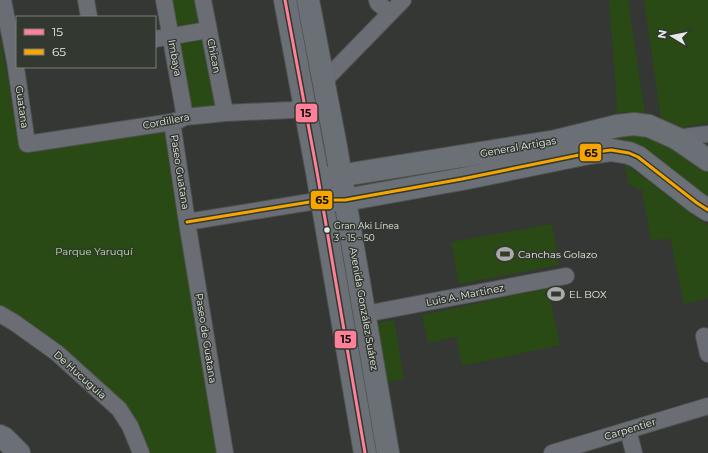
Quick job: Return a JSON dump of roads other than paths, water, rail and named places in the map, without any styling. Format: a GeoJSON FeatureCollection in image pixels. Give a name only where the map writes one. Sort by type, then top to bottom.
{"type":"FeatureCollection","features":[{"type":"Feature","properties":{"kind":"main road"},"geometry":{"type":"LineString","coordinates":[[285,0],[306,108],[365,453]]}},
{"type":"Feature","properties":{"kind":"main road","name":"Avenida González Suárez"},"geometry":{"type":"LineString","coordinates":[[308,0],[341,176],[388,453]]}},
{"type":"Feature","properties":{"kind":"main road","name":"General Artigas"},"geometry":{"type":"LineString","coordinates":[[320,190],[345,200],[462,179],[557,150],[617,126],[634,124],[649,126],[676,138],[708,160]]}},
{"type":"Feature","properties":{"kind":"main road","name":"General Artigas"},"geometry":{"type":"LineString","coordinates":[[320,190],[341,176],[557,150],[589,153],[611,150],[629,153],[642,161],[708,210]]}},
{"type":"Feature","properties":{"kind":"main road"},"geometry":{"type":"LineString","coordinates":[[0,436],[19,453]]}},
{"type":"Feature","properties":{"kind":"street","name":"Guatana"},"geometry":{"type":"LineString","coordinates":[[3,0],[16,68]]}},
{"type":"Feature","properties":{"kind":"street"},"geometry":{"type":"LineString","coordinates":[[86,0],[89,16]]}},
{"type":"Feature","properties":{"kind":"street","name":"Imbaya"},"geometry":{"type":"LineString","coordinates":[[164,0],[171,37],[179,119]]}},
{"type":"Feature","properties":{"kind":"street","name":"Chican"},"geometry":{"type":"LineString","coordinates":[[203,0],[225,113]]}},
{"type":"Feature","properties":{"kind":"street"},"geometry":{"type":"LineString","coordinates":[[377,0],[378,3],[390,13]]}},
{"type":"Feature","properties":{"kind":"street"},"geometry":{"type":"LineString","coordinates":[[324,81],[403,0]]}},
{"type":"Feature","properties":{"kind":"street"},"geometry":{"type":"LineString","coordinates":[[156,39],[208,30]]}},
{"type":"Feature","properties":{"kind":"street","name":"Guatana"},"geometry":{"type":"LineString","coordinates":[[16,68],[27,144]]}},
{"type":"Feature","properties":{"kind":"street","name":"Cordillera"},"geometry":{"type":"LineString","coordinates":[[27,144],[225,113],[306,108]]}},
{"type":"Feature","properties":{"kind":"street","name":"Paseo Guatana"},"geometry":{"type":"LineString","coordinates":[[179,119],[187,222]]}},
{"type":"Feature","properties":{"kind":"street"},"geometry":{"type":"LineString","coordinates":[[676,138],[708,134]]}},
{"type":"Feature","properties":{"kind":"street"},"geometry":{"type":"LineString","coordinates":[[187,222],[320,190]]}},
{"type":"Feature","properties":{"kind":"street","name":"Paseo de Guatana"},"geometry":{"type":"LineString","coordinates":[[187,222],[225,453]]}},
{"type":"Feature","properties":{"kind":"street","name":"Luis A. Martinez"},"geometry":{"type":"LineString","coordinates":[[365,314],[566,276]]}},
{"type":"Feature","properties":{"kind":"street","name":"De Hucuguia"},"geometry":{"type":"LineString","coordinates":[[0,314],[57,353],[119,409],[130,426],[141,453]]}},
{"type":"Feature","properties":{"kind":"street"},"geometry":{"type":"LineString","coordinates":[[704,336],[708,354]]}},
{"type":"Feature","properties":{"kind":"street","name":"Carpentier"},"geometry":{"type":"LineString","coordinates":[[552,453],[708,406]]}},
{"type":"Feature","properties":{"kind":"street"},"geometry":{"type":"LineString","coordinates":[[628,430],[634,453]]}},
{"type":"Feature","properties":{"kind":"place","name":"Gran Aki Línea 3 - 15 - 50"},"geometry":{"type":"Point","coordinates":[327,230]}},
{"type":"Feature","properties":{"kind":"place","name":"Canchas Golazo"},"geometry":{"type":"Point","coordinates":[505,254]}},
{"type":"Feature","properties":{"kind":"place","name":"EL BOX"},"geometry":{"type":"Point","coordinates":[556,294]}},
{"type":"Feature","properties":{"kind":"park label","name":"Parque Yaruquí"},"geometry":{"type":"Point","coordinates":[94,251]}}]}
